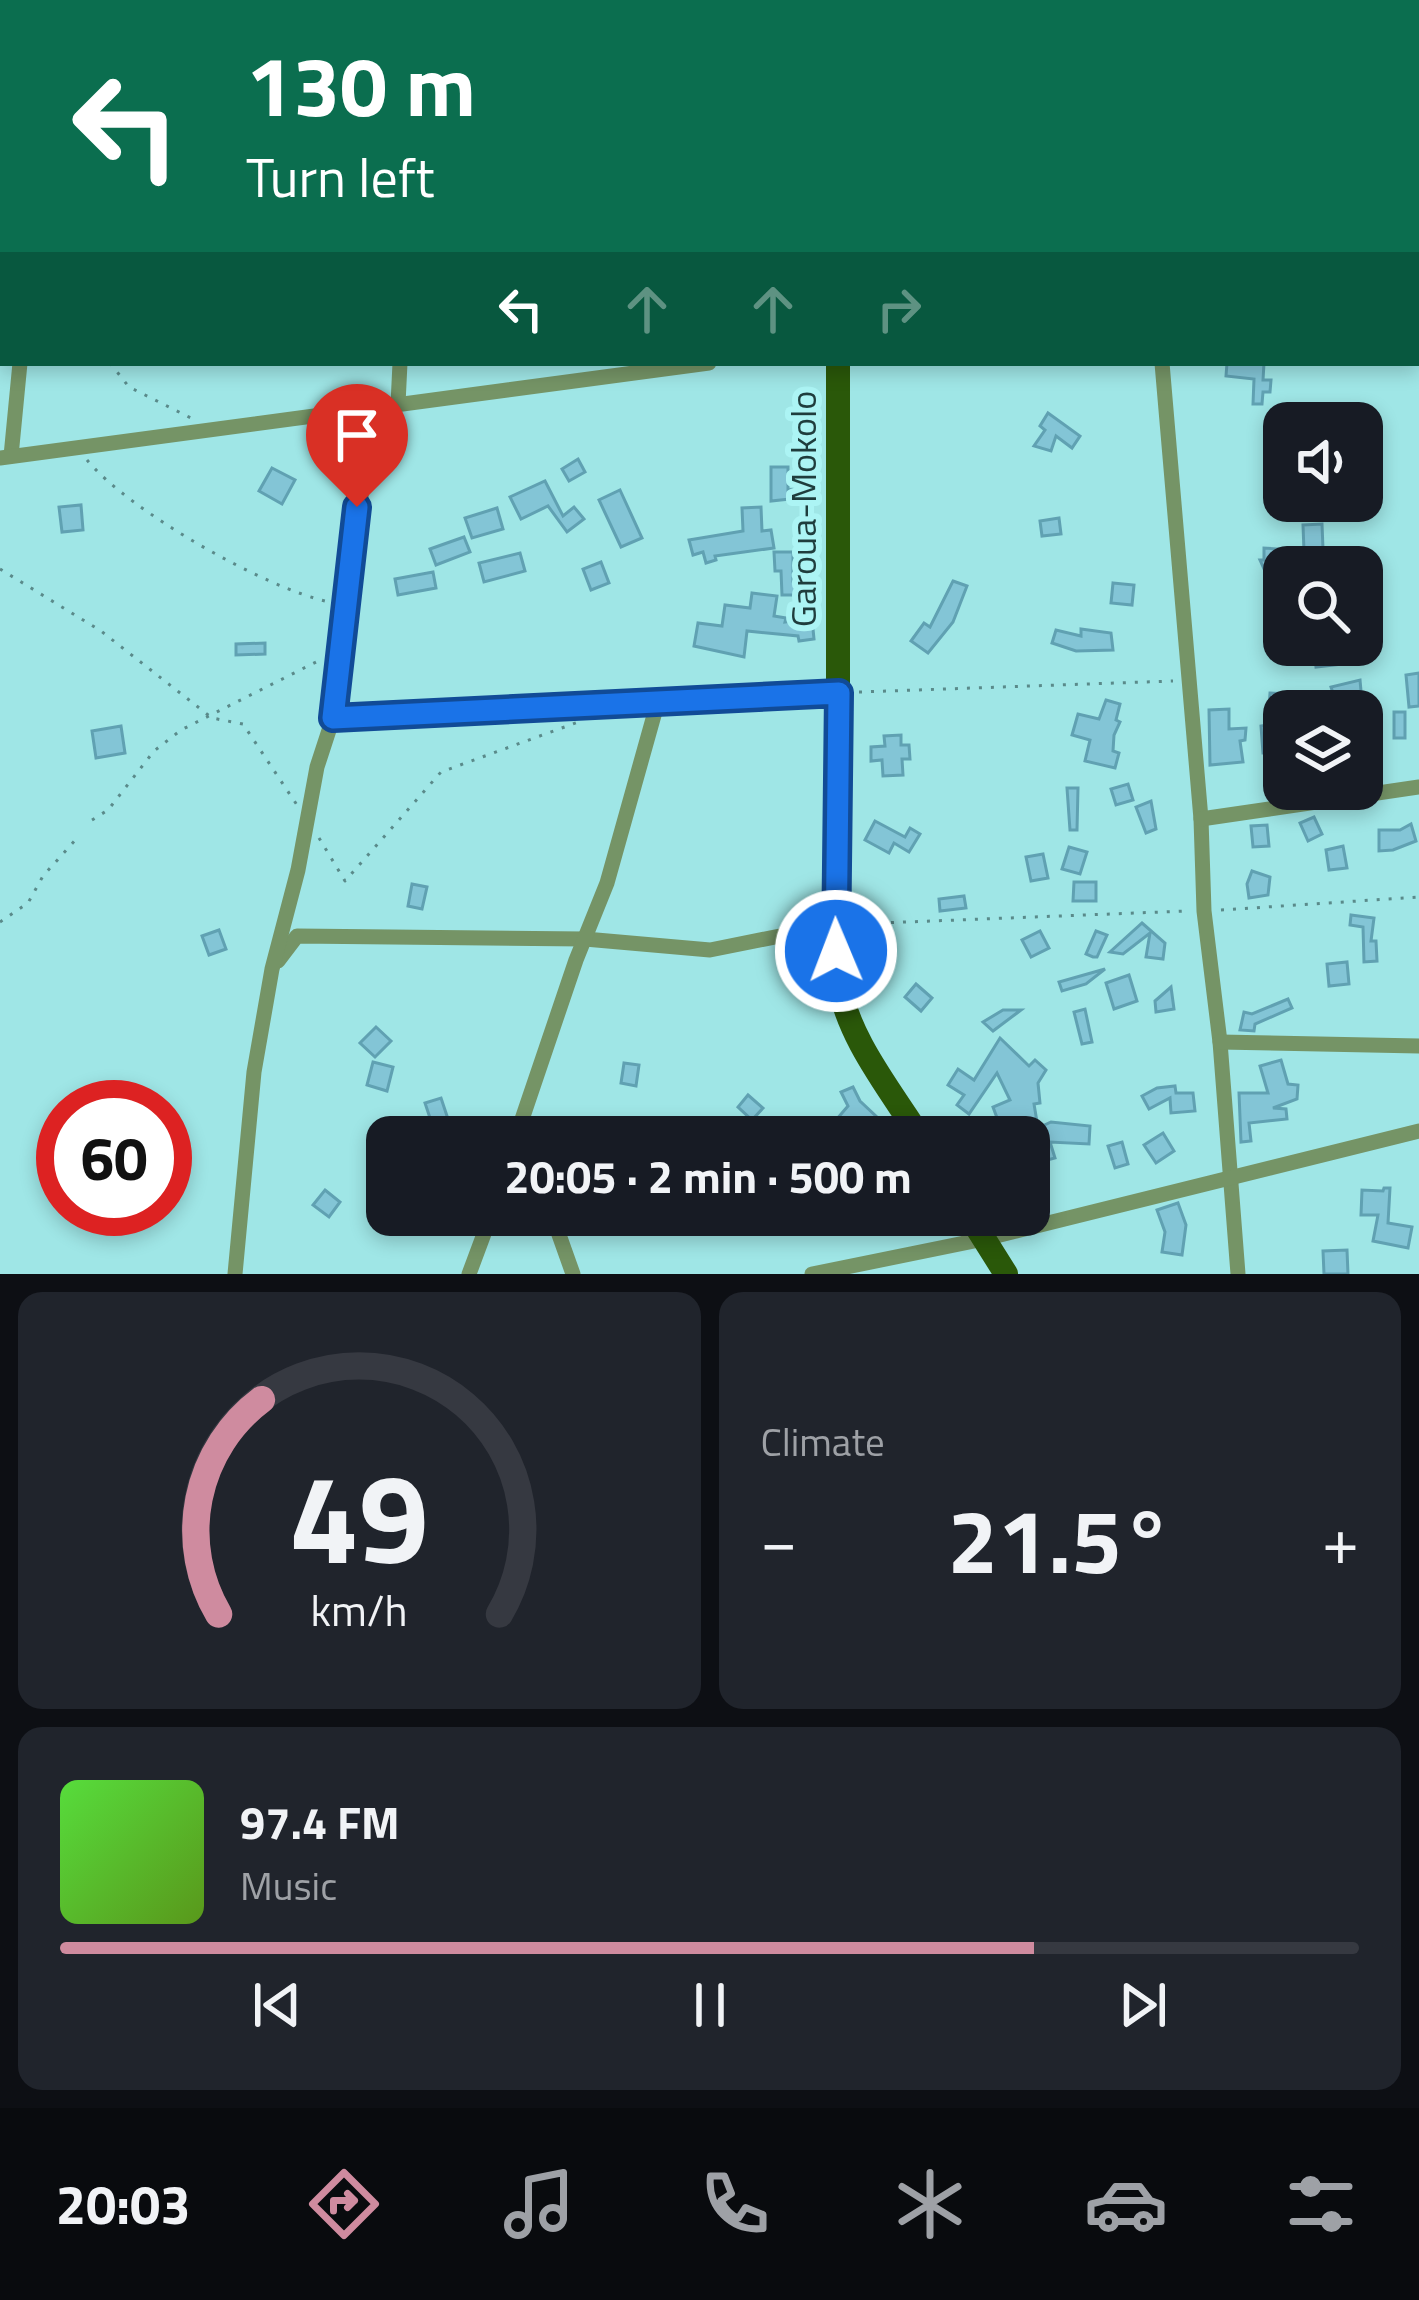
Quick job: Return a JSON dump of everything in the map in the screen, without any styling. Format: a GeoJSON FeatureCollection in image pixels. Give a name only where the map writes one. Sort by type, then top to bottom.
{"type":"FeatureCollection","features":[{"type":"Feature","properties":{"kind":"main road","name":"Garoua-Mokolo"},"geometry":{"type":"LineString","coordinates":[[838,366],[838,978],[856,1034],[907,1116]]}},
{"type":"Feature","properties":{"kind":"main road"},"geometry":{"type":"LineString","coordinates":[[982,1236],[1006,1274]]}},
{"type":"Feature","properties":{"kind":"street"},"geometry":{"type":"LineString","coordinates":[[19,366],[3,458],[686,366]]}},
{"type":"Feature","properties":{"kind":"street"},"geometry":{"type":"LineString","coordinates":[[398,404],[400,366]]}},
{"type":"Feature","properties":{"kind":"street"},"geometry":{"type":"LineString","coordinates":[[1162,366],[1201,819],[1204,911],[1220,1042],[1238,1274]]}},
{"type":"Feature","properties":{"kind":"street"},"geometry":{"type":"LineString","coordinates":[[235,1274],[248,1121],[272,969],[317,767],[333,718],[342,619],[375,406]]}},
{"type":"Feature","properties":{"kind":"street"},"geometry":{"type":"LineString","coordinates":[[333,718],[839,693]]}},
{"type":"Feature","properties":{"kind":"street"},"geometry":{"type":"LineString","coordinates":[[526,1116],[607,884],[658,701]]}},
{"type":"Feature","properties":{"kind":"street"},"geometry":{"type":"LineString","coordinates":[[1201,819],[1419,787]]}},
{"type":"Feature","properties":{"kind":"street"},"geometry":{"type":"LineString","coordinates":[[272,969],[297,937],[585,939],[710,950],[835,925]]}},
{"type":"Feature","properties":{"kind":"street"},"geometry":{"type":"LineString","coordinates":[[1220,1042],[1419,1046]]}},
{"type":"Feature","properties":{"kind":"street"},"geometry":{"type":"LineString","coordinates":[[812,1274],[984,1239],[1419,1131]]}},
{"type":"Feature","properties":{"kind":"street"},"geometry":{"type":"LineString","coordinates":[[469,1274],[483,1236]]}},
{"type":"Feature","properties":{"kind":"street"},"geometry":{"type":"LineString","coordinates":[[559,1236],[573,1274]]}},
{"type":"Feature","properties":{"kind":"path"},"geometry":{"type":"LineString","coordinates":[[112,366],[129,387],[207,425]]}},
{"type":"Feature","properties":{"kind":"path"},"geometry":{"type":"LineString","coordinates":[[76,448],[107,484],[177,532],[299,595],[334,603],[342,619]]}},
{"type":"Feature","properties":{"kind":"path"},"geometry":{"type":"LineString","coordinates":[[0,569],[101,631],[212,718],[243,724],[346,881],[441,772],[597,717]]}},
{"type":"Feature","properties":{"kind":"path"},"geometry":{"type":"LineString","coordinates":[[92,820],[108,810],[154,752],[181,730],[212,718],[270,682],[316,664],[331,652]]}},
{"type":"Feature","properties":{"kind":"path"},"geometry":{"type":"LineString","coordinates":[[839,693],[1187,680]]}},
{"type":"Feature","properties":{"kind":"path"},"geometry":{"type":"LineString","coordinates":[[0,922],[28,903],[44,876],[79,836]]}},
{"type":"Feature","properties":{"kind":"path"},"geometry":{"type":"LineString","coordinates":[[835,925],[1204,911],[1419,897]]}},
{"type":"Feature","properties":{"kind":"building"},"geometry":{"type":"Polygon","coordinates":[[[1227,366],[1264,366],[1263,380],[1271,380],[1270,392],[1263,392],[1262,404],[1253,404],[1254,379],[1226,376],[1227,366]]]}},
{"type":"Feature","properties":{"kind":"building"},"geometry":{"type":"Polygon","coordinates":[[[1048,413],[1080,436],[1072,448],[1056,436],[1051,451],[1034,446],[1045,430],[1040,426],[1048,413]]]}},
{"type":"Feature","properties":{"kind":"building"},"geometry":{"type":"Polygon","coordinates":[[[578,459],[585,472],[569,481],[562,469],[578,459]]]}},
{"type":"Feature","properties":{"kind":"building"},"geometry":{"type":"Polygon","coordinates":[[[771,467],[788,467],[788,490],[808,487],[809,497],[771,501],[771,467]]]}},
{"type":"Feature","properties":{"kind":"building"},"geometry":{"type":"Polygon","coordinates":[[[272,468],[295,480],[282,504],[259,491],[272,468]]]}},
{"type":"Feature","properties":{"kind":"building"},"geometry":{"type":"Polygon","coordinates":[[[545,481],[563,516],[574,507],[584,519],[567,532],[548,506],[521,519],[510,497],[545,481]]]}},
{"type":"Feature","properties":{"kind":"building"},"geometry":{"type":"Polygon","coordinates":[[[620,490],[642,538],[621,547],[599,500],[620,490]]]}},
{"type":"Feature","properties":{"kind":"building"},"geometry":{"type":"Polygon","coordinates":[[[81,505],[83,530],[62,532],[59,507],[81,505]]]}},
{"type":"Feature","properties":{"kind":"building"},"geometry":{"type":"Polygon","coordinates":[[[761,507],[762,531],[771,530],[774,548],[715,556],[716,560],[706,563],[703,552],[693,555],[689,540],[743,531],[742,508],[761,507]]]}},
{"type":"Feature","properties":{"kind":"building"},"geometry":{"type":"Polygon","coordinates":[[[497,508],[503,529],[472,538],[465,518],[497,508]]]}},
{"type":"Feature","properties":{"kind":"building"},"geometry":{"type":"Polygon","coordinates":[[[1059,518],[1061,534],[1042,536],[1040,521],[1059,518]]]}},
{"type":"Feature","properties":{"kind":"building"},"geometry":{"type":"Polygon","coordinates":[[[1322,524],[1323,546],[1304,546],[1303,525],[1322,524]]]}},
{"type":"Feature","properties":{"kind":"building"},"geometry":{"type":"Polygon","coordinates":[[[464,537],[470,552],[436,565],[430,549],[464,537]]]}},
{"type":"Feature","properties":{"kind":"building"},"geometry":{"type":"Polygon","coordinates":[[[774,552],[793,552],[793,581],[802,581],[802,595],[782,595],[774,552]]]}},
{"type":"Feature","properties":{"kind":"building"},"geometry":{"type":"Polygon","coordinates":[[[520,553],[525,571],[484,582],[479,563],[520,553]]]}},
{"type":"Feature","properties":{"kind":"building"},"geometry":{"type":"Polygon","coordinates":[[[601,562],[609,583],[591,590],[583,569],[601,562]]]}},
{"type":"Feature","properties":{"kind":"building"},"geometry":{"type":"Polygon","coordinates":[[[433,572],[436,588],[398,595],[395,579],[433,572]]]}},
{"type":"Feature","properties":{"kind":"building"},"geometry":{"type":"Polygon","coordinates":[[[953,581],[967,586],[953,622],[928,653],[911,641],[924,623],[930,627],[953,581]]]}},
{"type":"Feature","properties":{"kind":"building"},"geometry":{"type":"Polygon","coordinates":[[[1113,583],[1134,585],[1132,605],[1111,603],[1113,583]]]}},
{"type":"Feature","properties":{"kind":"building"},"geometry":{"type":"Polygon","coordinates":[[[752,593],[777,596],[774,616],[786,618],[785,622],[812,619],[814,639],[799,641],[798,636],[747,631],[744,657],[694,646],[698,623],[722,626],[725,605],[750,608],[752,593]]]}},
{"type":"Feature","properties":{"kind":"building"},"geometry":{"type":"Polygon","coordinates":[[[1081,629],[1111,633],[1113,650],[1076,651],[1052,643],[1056,630],[1081,636],[1081,629]]]}},
{"type":"Feature","properties":{"kind":"building"},"geometry":{"type":"Polygon","coordinates":[[[265,643],[265,654],[236,655],[236,644],[265,643]]]}},
{"type":"Feature","properties":{"kind":"building"},"geometry":{"type":"Polygon","coordinates":[[[1419,673],[1419,706],[1409,707],[1406,675],[1419,673]]]}},
{"type":"Feature","properties":{"kind":"building"},"geometry":{"type":"Polygon","coordinates":[[[1360,680],[1361,690],[1332,690],[1360,680]]]}},
{"type":"Feature","properties":{"kind":"building"},"geometry":{"type":"Polygon","coordinates":[[[1106,700],[1120,704],[1115,768],[1085,761],[1090,740],[1072,735],[1078,714],[1099,719],[1106,700]]]}},
{"type":"Feature","properties":{"kind":"building"},"geometry":{"type":"Polygon","coordinates":[[[1229,709],[1229,729],[1246,728],[1245,740],[1240,741],[1243,762],[1210,765],[1209,710],[1229,709]]]}},
{"type":"Feature","properties":{"kind":"building"},"geometry":{"type":"Polygon","coordinates":[[[1394,712],[1405,712],[1405,738],[1394,738],[1394,712]]]}},
{"type":"Feature","properties":{"kind":"building"},"geometry":{"type":"Polygon","coordinates":[[[121,726],[125,753],[96,758],[92,731],[121,726]]]}},
{"type":"Feature","properties":{"kind":"building"},"geometry":{"type":"Polygon","coordinates":[[[901,735],[901,745],[909,745],[910,759],[902,759],[903,775],[883,776],[882,760],[871,761],[871,747],[885,746],[884,736],[901,735]]]}},
{"type":"Feature","properties":{"kind":"building"},"geometry":{"type":"Polygon","coordinates":[[[1128,784],[1133,800],[1116,805],[1111,789],[1128,784]]]}},
{"type":"Feature","properties":{"kind":"building"},"geometry":{"type":"Polygon","coordinates":[[[1067,788],[1078,788],[1077,830],[1070,830],[1067,788]]]}},
{"type":"Feature","properties":{"kind":"building"},"geometry":{"type":"Polygon","coordinates":[[[1151,801],[1156,829],[1146,833],[1136,807],[1151,801]]]}},
{"type":"Feature","properties":{"kind":"building"},"geometry":{"type":"Polygon","coordinates":[[[1314,817],[1322,834],[1308,841],[1300,823],[1314,817]]]}},
{"type":"Feature","properties":{"kind":"building"},"geometry":{"type":"Polygon","coordinates":[[[875,821],[905,837],[910,828],[920,834],[909,852],[894,843],[889,853],[865,840],[875,821]]]}},
{"type":"Feature","properties":{"kind":"building"},"geometry":{"type":"Polygon","coordinates":[[[1411,824],[1416,841],[1379,851],[1379,830],[1400,830],[1411,824]]]}},
{"type":"Feature","properties":{"kind":"building"},"geometry":{"type":"Polygon","coordinates":[[[1267,825],[1269,846],[1253,847],[1251,826],[1267,825]]]}},
{"type":"Feature","properties":{"kind":"building"},"geometry":{"type":"Polygon","coordinates":[[[1343,846],[1347,868],[1329,870],[1326,850],[1343,846]]]}},
{"type":"Feature","properties":{"kind":"building"},"geometry":{"type":"Polygon","coordinates":[[[1069,847],[1087,852],[1080,874],[1062,869],[1069,847]]]}},
{"type":"Feature","properties":{"kind":"building"},"geometry":{"type":"Polygon","coordinates":[[[1043,854],[1048,878],[1031,881],[1026,857],[1043,854]]]}},
{"type":"Feature","properties":{"kind":"building"},"geometry":{"type":"Polygon","coordinates":[[[1252,871],[1270,877],[1268,895],[1249,898],[1252,871]]]}},
{"type":"Feature","properties":{"kind":"building"},"geometry":{"type":"Polygon","coordinates":[[[1074,882],[1096,882],[1096,901],[1073,901],[1074,882]]]}},
{"type":"Feature","properties":{"kind":"building"},"geometry":{"type":"Polygon","coordinates":[[[412,884],[427,887],[422,909],[408,906],[412,884]]]}},
{"type":"Feature","properties":{"kind":"building"},"geometry":{"type":"Polygon","coordinates":[[[964,896],[966,908],[940,911],[939,899],[964,896]]]}},
{"type":"Feature","properties":{"kind":"building"},"geometry":{"type":"Polygon","coordinates":[[[1351,915],[1374,918],[1371,941],[1376,941],[1377,961],[1364,962],[1363,927],[1350,925],[1351,915]]]}},
{"type":"Feature","properties":{"kind":"building"},"geometry":{"type":"Polygon","coordinates":[[[1142,923],[1165,943],[1163,959],[1146,957],[1150,933],[1123,954],[1110,952],[1142,923]]]}},
{"type":"Feature","properties":{"kind":"building"},"geometry":{"type":"Polygon","coordinates":[[[219,930],[226,949],[209,955],[202,936],[219,930]]]}},
{"type":"Feature","properties":{"kind":"building"},"geometry":{"type":"Polygon","coordinates":[[[1040,931],[1049,948],[1031,957],[1022,940],[1040,931]]]}},
{"type":"Feature","properties":{"kind":"building"},"geometry":{"type":"Polygon","coordinates":[[[1096,931],[1107,935],[1093,957],[1086,954],[1096,931]]]}},
{"type":"Feature","properties":{"kind":"building"},"geometry":{"type":"Polygon","coordinates":[[[1347,962],[1349,984],[1329,986],[1327,964],[1347,962]]]}},
{"type":"Feature","properties":{"kind":"building"},"geometry":{"type":"Polygon","coordinates":[[[1105,969],[1086,984],[1062,991],[1059,982],[1105,969]]]}},
{"type":"Feature","properties":{"kind":"building"},"geometry":{"type":"Polygon","coordinates":[[[1129,975],[1137,1001],[1114,1009],[1106,983],[1129,975]]]}},
{"type":"Feature","properties":{"kind":"building"},"geometry":{"type":"Polygon","coordinates":[[[916,984],[932,998],[921,1011],[905,997],[916,984]]]}},
{"type":"Feature","properties":{"kind":"building"},"geometry":{"type":"Polygon","coordinates":[[[1171,987],[1174,1009],[1156,1012],[1155,1001],[1171,987]]]}},
{"type":"Feature","properties":{"kind":"building"},"geometry":{"type":"Polygon","coordinates":[[[1288,999],[1292,1008],[1255,1024],[1254,1031],[1240,1030],[1244,1012],[1252,1014],[1288,999]]]}},
{"type":"Feature","properties":{"kind":"building"},"geometry":{"type":"Polygon","coordinates":[[[1085,1009],[1092,1042],[1082,1044],[1074,1012],[1085,1009]]]}},
{"type":"Feature","properties":{"kind":"building"},"geometry":{"type":"Polygon","coordinates":[[[1003,1010],[1021,1010],[993,1031],[983,1022],[1003,1010]]]}},
{"type":"Feature","properties":{"kind":"building"},"geometry":{"type":"Polygon","coordinates":[[[376,1027],[391,1041],[375,1057],[360,1043],[376,1027]]]}},
{"type":"Feature","properties":{"kind":"building"},"geometry":{"type":"Polygon","coordinates":[[[1000,1038],[1029,1066],[1035,1060],[1046,1070],[1038,1083],[1036,1116],[996,1116],[993,1107],[1010,1100],[997,1073],[969,1114],[957,1105],[964,1095],[948,1085],[958,1069],[974,1080],[1000,1038]]]}},
{"type":"Feature","properties":{"kind":"building"},"geometry":{"type":"Polygon","coordinates":[[[1281,1060],[1288,1084],[1298,1085],[1297,1099],[1273,1108],[1286,1109],[1287,1119],[1249,1123],[1251,1141],[1241,1142],[1239,1093],[1268,1093],[1260,1066],[1281,1060]]]}},
{"type":"Feature","properties":{"kind":"building"},"geometry":{"type":"Polygon","coordinates":[[[373,1062],[393,1067],[387,1091],[367,1085],[373,1062]]]}},
{"type":"Feature","properties":{"kind":"building"},"geometry":{"type":"Polygon","coordinates":[[[624,1063],[639,1065],[636,1086],[621,1083],[624,1063]]]}},
{"type":"Feature","properties":{"kind":"building"},"geometry":{"type":"Polygon","coordinates":[[[1175,1086],[1176,1093],[1193,1093],[1195,1111],[1171,1113],[1170,1098],[1149,1109],[1142,1096],[1175,1086]]]}},
{"type":"Feature","properties":{"kind":"building"},"geometry":{"type":"Polygon","coordinates":[[[853,1087],[876,1116],[839,1116],[848,1106],[841,1092],[853,1087]]]}},
{"type":"Feature","properties":{"kind":"building"},"geometry":{"type":"Polygon","coordinates":[[[748,1095],[763,1108],[756,1116],[748,1116],[738,1107],[748,1095]]]}},
{"type":"Feature","properties":{"kind":"building"},"geometry":{"type":"Polygon","coordinates":[[[441,1098],[447,1116],[429,1116],[425,1103],[441,1098]]]}},
{"type":"Feature","properties":{"kind":"building"},"geometry":{"type":"Polygon","coordinates":[[[1050,1122],[1090,1126],[1089,1144],[1050,1142],[1050,1122]]]}},
{"type":"Feature","properties":{"kind":"building"},"geometry":{"type":"Polygon","coordinates":[[[1163,1133],[1174,1151],[1156,1163],[1144,1145],[1163,1133]]]}},
{"type":"Feature","properties":{"kind":"building"},"geometry":{"type":"Polygon","coordinates":[[[1122,1142],[1128,1164],[1115,1168],[1108,1146],[1122,1142]]]}},
{"type":"Feature","properties":{"kind":"building"},"geometry":{"type":"Polygon","coordinates":[[[1390,1188],[1388,1223],[1412,1227],[1408,1248],[1373,1241],[1378,1215],[1361,1215],[1362,1190],[1390,1188]]]}},
{"type":"Feature","properties":{"kind":"building"},"geometry":{"type":"Polygon","coordinates":[[[325,1190],[340,1202],[329,1217],[313,1205],[325,1190]]]}},
{"type":"Feature","properties":{"kind":"building"},"geometry":{"type":"Polygon","coordinates":[[[1178,1203],[1186,1225],[1182,1255],[1162,1252],[1165,1232],[1157,1210],[1178,1203]]]}},
{"type":"Feature","properties":{"kind":"building"},"geometry":{"type":"Polygon","coordinates":[[[1347,1250],[1348,1274],[1324,1274],[1323,1251],[1347,1250]]]}},
{"type":"Feature","properties":{"kind":"route"},"geometry":{"type":"LineString","coordinates":[[357,507],[333,718],[839,693],[836,951]]}}]}
